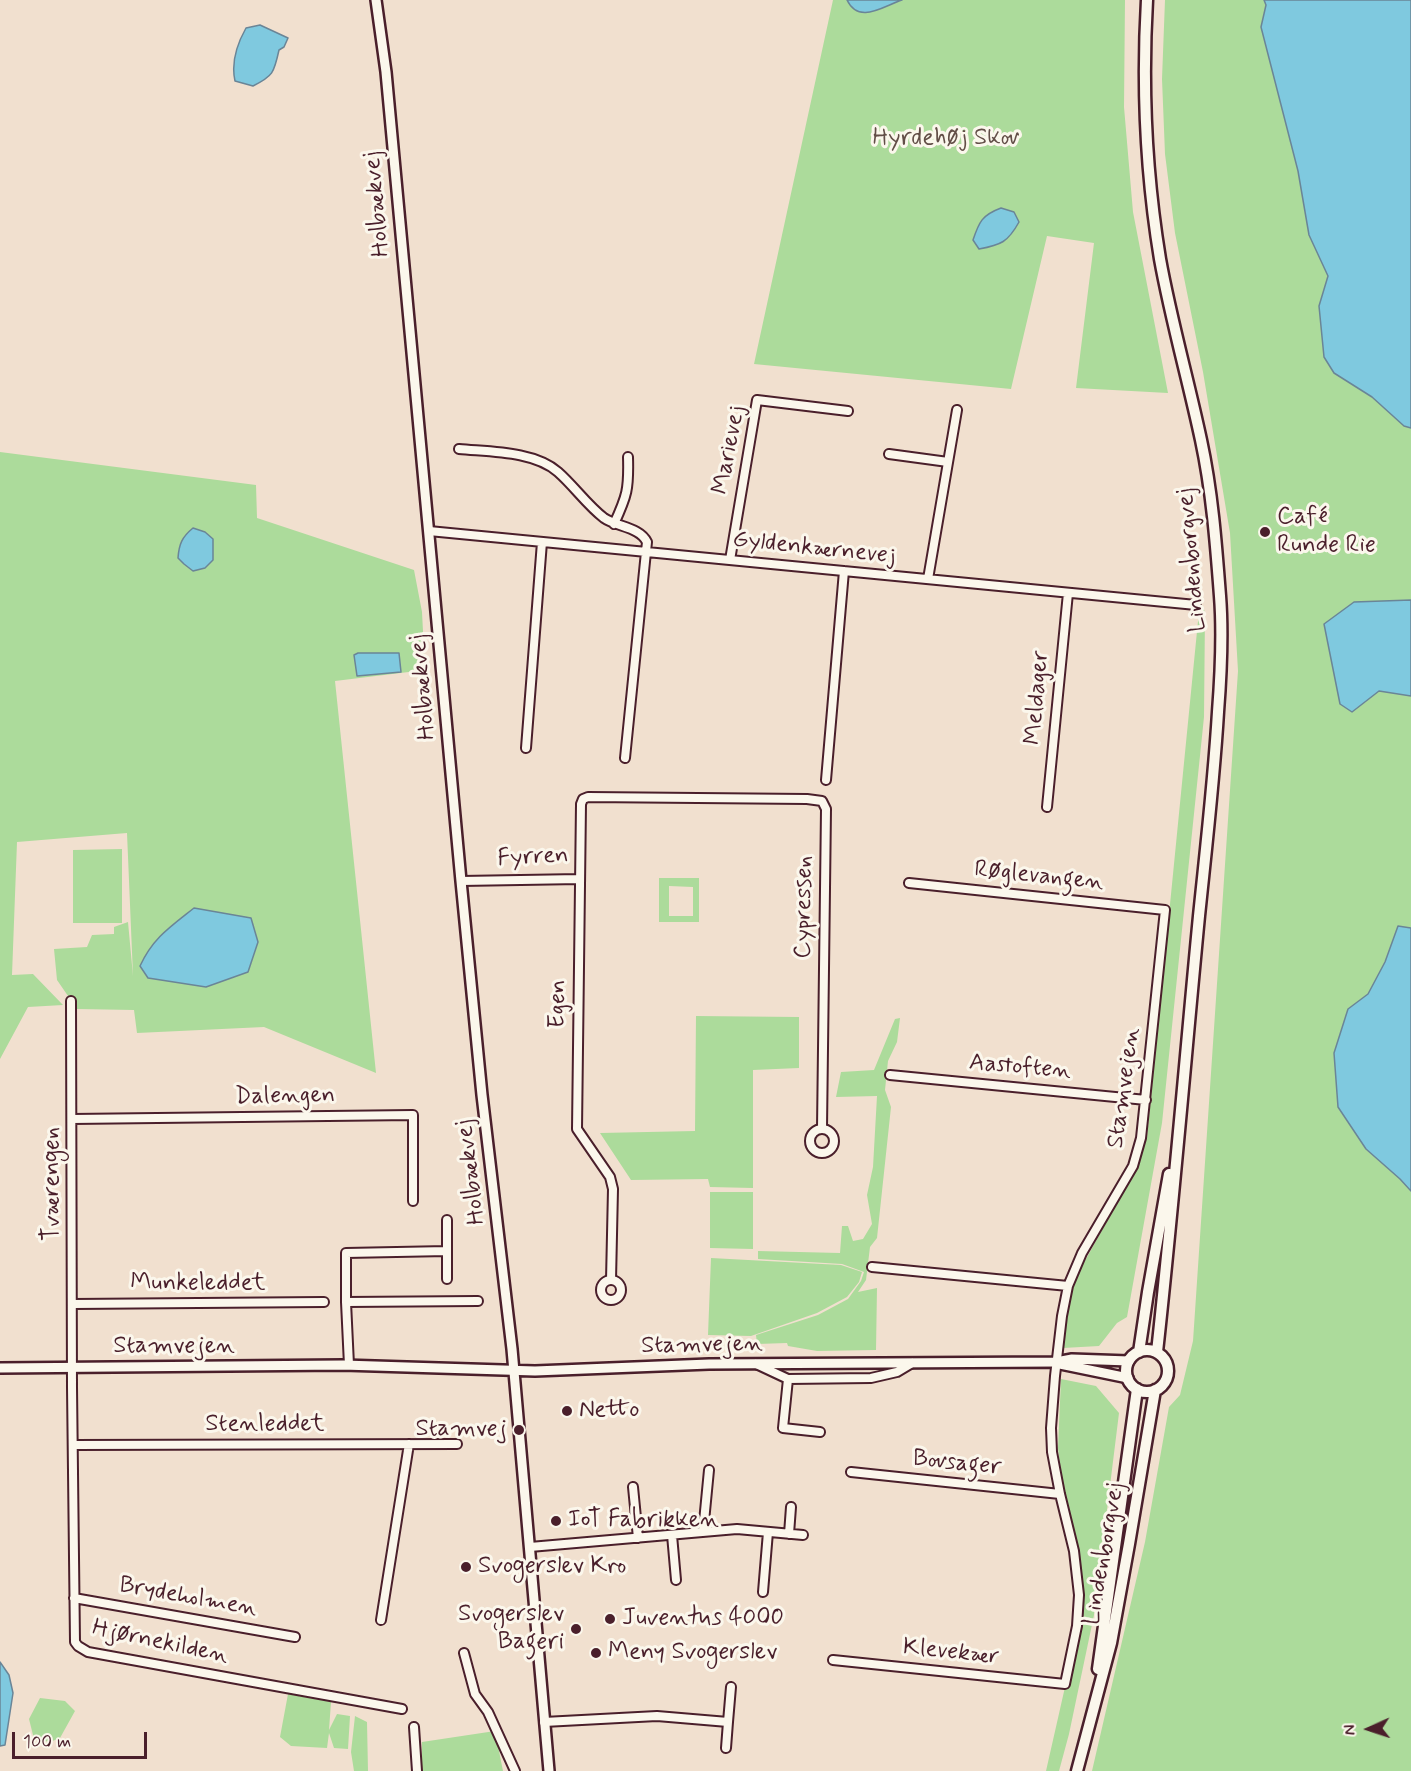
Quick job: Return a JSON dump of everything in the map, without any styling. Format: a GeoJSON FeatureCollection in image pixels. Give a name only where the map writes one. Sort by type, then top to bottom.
{"type":"FeatureCollection","features":[{"type":"Feature","properties":{"kind":"main road","name":"Lindenborgvej"},"geometry":{"type":"LineString","coordinates":[[1147,0],[1145,115],[1151,189],[1161,260],[1203,454],[1213,512],[1220,600],[1221,674],[1179,1120],[1173,1211],[1157,1352]]}},
{"type":"Feature","properties":{"kind":"main road","name":"Lindenborgvej"},"geometry":{"type":"LineString","coordinates":[[1140,1352],[1150,1281],[1179,1120]]}},
{"type":"Feature","properties":{"kind":"main road"},"geometry":{"type":"LineString","coordinates":[[1145,1350],[1157,1352],[1165,1359],[1168,1369],[1163,1384],[1155,1390],[1137,1389],[1128,1378],[1129,1361],[1145,1350]]}},
{"type":"Feature","properties":{"kind":"main road","name":"Lindenborgvej"},"geometry":{"type":"LineString","coordinates":[[1090,1723],[1137,1389]]}},
{"type":"Feature","properties":{"kind":"main road","name":"Lindenborgvej"},"geometry":{"type":"LineString","coordinates":[[1077,1771],[1111,1643],[1155,1390]]}},
{"type":"Feature","properties":{"kind":"street","name":"Holbækvej"},"geometry":{"type":"LineString","coordinates":[[376,0],[386,72],[482,1095],[514,1371],[549,1771]]}},
{"type":"Feature","properties":{"kind":"street","name":"Marievej"},"geometry":{"type":"LineString","coordinates":[[730,560],[757,400],[848,411]]}},
{"type":"Feature","properties":{"kind":"street"},"geometry":{"type":"LineString","coordinates":[[928,579],[957,410]]}},
{"type":"Feature","properties":{"kind":"street"},"geometry":{"type":"LineString","coordinates":[[459,449],[527,457],[543,462],[557,471],[603,517],[614,524],[640,532],[647,542],[625,758]]}},
{"type":"Feature","properties":{"kind":"street"},"geometry":{"type":"LineString","coordinates":[[889,454],[948,462]]}},
{"type":"Feature","properties":{"kind":"street"},"geometry":{"type":"LineString","coordinates":[[614,524],[626,497],[629,482],[628,458]]}},
{"type":"Feature","properties":{"kind":"street","name":"Gyldenkærnevej"},"geometry":{"type":"LineString","coordinates":[[429,531],[1196,604]]}},
{"type":"Feature","properties":{"kind":"street"},"geometry":{"type":"LineString","coordinates":[[526,748],[542,542]]}},
{"type":"Feature","properties":{"kind":"street"},"geometry":{"type":"LineString","coordinates":[[826,780],[844,571]]}},
{"type":"Feature","properties":{"kind":"street","name":"Meldager"},"geometry":{"type":"LineString","coordinates":[[1047,807],[1068,593]]}},
{"type":"Feature","properties":{"kind":"street","name":"Fyrren"},"geometry":{"type":"LineString","coordinates":[[461,881],[580,879],[581,804],[583,799],[588,797],[822,801]]}},
{"type":"Feature","properties":{"kind":"street","name":"Cypressen"},"geometry":{"type":"LineString","coordinates":[[822,801],[826,809],[822,1128]]}},
{"type":"Feature","properties":{"kind":"street","name":"Egen"},"geometry":{"type":"LineString","coordinates":[[580,879],[577,1129],[610,1177],[613,1189],[611,1280]]}},
{"type":"Feature","properties":{"kind":"street","name":"Røglevangen"},"geometry":{"type":"LineString","coordinates":[[909,883],[1165,910]]}},
{"type":"Feature","properties":{"kind":"street","name":"Stamvejen"},"geometry":{"type":"LineString","coordinates":[[1065,1684],[1077,1626],[1079,1595],[1074,1551],[1052,1452],[1056,1362],[1068,1286],[1082,1253],[1133,1166],[1141,1138],[1165,910]]}},
{"type":"Feature","properties":{"kind":"street","name":"Tværengen"},"geometry":{"type":"LineString","coordinates":[[71,1001],[73,1367]]}},
{"type":"Feature","properties":{"kind":"street","name":"Aastoften"},"geometry":{"type":"LineString","coordinates":[[890,1075],[1146,1100]]}},
{"type":"Feature","properties":{"kind":"street","name":"Dalengen"},"geometry":{"type":"LineString","coordinates":[[72,1119],[413,1114],[413,1201]]}},
{"type":"Feature","properties":{"kind":"street"},"geometry":{"type":"LineString","coordinates":[[447,1220],[447,1279]]}},
{"type":"Feature","properties":{"kind":"street"},"geometry":{"type":"LineString","coordinates":[[349,1365],[346,1253],[447,1251]]}},
{"type":"Feature","properties":{"kind":"street"},"geometry":{"type":"LineString","coordinates":[[872,1267],[1068,1286]]}},
{"type":"Feature","properties":{"kind":"street"},"geometry":{"type":"LineString","coordinates":[[346,1302],[478,1301]]}},
{"type":"Feature","properties":{"kind":"street","name":"Munkeleddet"},"geometry":{"type":"LineString","coordinates":[[73,1304],[324,1302]]}},
{"type":"Feature","properties":{"kind":"street","name":"Stamvejen"},"geometry":{"type":"LineString","coordinates":[[0,1368],[349,1365],[514,1371],[754,1364],[1056,1362],[1072,1359],[1129,1361]]}},
{"type":"Feature","properties":{"kind":"street","name":"Stamvejen"},"geometry":{"type":"LineString","coordinates":[[1056,1362],[1128,1378]]}},
{"type":"Feature","properties":{"kind":"street"},"geometry":{"type":"LineString","coordinates":[[754,1364],[788,1379],[871,1378],[897,1372],[912,1363]]}},
{"type":"Feature","properties":{"kind":"street","name":"Hjørnekilden"},"geometry":{"type":"LineString","coordinates":[[73,1367],[74,1637],[78,1646],[88,1652],[402,1709]]}},
{"type":"Feature","properties":{"kind":"street"},"geometry":{"type":"LineString","coordinates":[[788,1379],[783,1428],[820,1432]]}},
{"type":"Feature","properties":{"kind":"street"},"geometry":{"type":"LineString","coordinates":[[381,1620],[409,1444]]}},
{"type":"Feature","properties":{"kind":"street","name":"Stenleddet"},"geometry":{"type":"LineString","coordinates":[[74,1445],[457,1444]]}},
{"type":"Feature","properties":{"kind":"street"},"geometry":{"type":"LineString","coordinates":[[703,1532],[709,1470]]}},
{"type":"Feature","properties":{"kind":"street","name":"Bovsager"},"geometry":{"type":"LineString","coordinates":[[851,1472],[1060,1494]]}},
{"type":"Feature","properties":{"kind":"street"},"geometry":{"type":"LineString","coordinates":[[633,1487],[638,1538]]}},
{"type":"Feature","properties":{"kind":"street"},"geometry":{"type":"LineString","coordinates":[[789,1534],[791,1507]]}},
{"type":"Feature","properties":{"kind":"street"},"geometry":{"type":"LineString","coordinates":[[530,1547],[737,1529],[803,1535]]}},
{"type":"Feature","properties":{"kind":"street"},"geometry":{"type":"LineString","coordinates":[[763,1592],[768,1532]]}},
{"type":"Feature","properties":{"kind":"street"},"geometry":{"type":"LineString","coordinates":[[672,1535],[676,1580]]}},
{"type":"Feature","properties":{"kind":"street","name":"Brydeholmen"},"geometry":{"type":"LineString","coordinates":[[74,1598],[295,1637]]}},
{"type":"Feature","properties":{"kind":"street"},"geometry":{"type":"LineString","coordinates":[[464,1653],[475,1694],[488,1712],[515,1771]]}},
{"type":"Feature","properties":{"kind":"street","name":"Klevekær"},"geometry":{"type":"LineString","coordinates":[[833,1660],[1065,1684]]}},
{"type":"Feature","properties":{"kind":"street"},"geometry":{"type":"LineString","coordinates":[[726,1748],[732,1687]]}},
{"type":"Feature","properties":{"kind":"street"},"geometry":{"type":"LineString","coordinates":[[544,1722],[657,1716],[728,1722]]}},
{"type":"Feature","properties":{"kind":"street"},"geometry":{"type":"LineString","coordinates":[[414,1727],[417,1771]]}},
{"type":"Feature","properties":{"kind":"green space","name":"Hyrdehøj Skov"},"geometry":{"type":"Polygon","coordinates":[[[833,0],[1125,0],[1124,107],[1133,212],[1168,393],[1076,388],[1094,243],[1047,236],[1011,389],[754,364],[833,0]]]}},
{"type":"Feature","properties":{"kind":"green space"},"geometry":{"type":"Polygon","coordinates":[[[1165,0],[1411,0],[1411,1771],[1092,1771],[1145,1542],[1169,1407],[1180,1395],[1193,1341],[1238,671],[1230,533],[1203,372],[1175,233],[1165,154],[1162,79],[1165,0]]]}},
{"type":"Feature","properties":{"kind":"green space"},"geometry":{"type":"Polygon","coordinates":[[[0,452],[256,485],[257,518],[414,570],[422,612],[425,670],[335,681],[376,1073],[264,1027],[137,1033],[134,1010],[77,1009],[57,980],[54,949],[87,947],[92,935],[114,934],[114,927],[128,922],[133,976],[127,833],[17,842],[12,975],[33,974],[63,1005],[28,1007],[0,1059],[0,452]]]}},
{"type":"Feature","properties":{"kind":"green space"},"geometry":{"type":"Polygon","coordinates":[[[1200,601],[1205,612],[1204,717],[1162,1123],[1127,1317],[1117,1323],[1099,1346],[1063,1348],[1067,1312],[1076,1277],[1137,1167],[1147,1137],[1200,601]]]}},
{"type":"Feature","properties":{"kind":"green space"},"geometry":{"type":"Polygon","coordinates":[[[122,849],[122,923],[73,923],[73,850],[122,849]]]}},
{"type":"Feature","properties":{"kind":"green space"},"geometry":{"type":"Polygon","coordinates":[[[659,878],[699,878],[699,922],[659,922],[659,878]],[[669,886],[669,916],[693,916],[693,887],[669,886]]]}},
{"type":"Feature","properties":{"kind":"green space"},"geometry":{"type":"Polygon","coordinates":[[[696,1016],[799,1017],[799,1068],[753,1070],[753,1188],[710,1187],[708,1179],[631,1180],[600,1133],[695,1131],[696,1016]]]}},
{"type":"Feature","properties":{"kind":"green space"},"geometry":{"type":"Polygon","coordinates":[[[900,1018],[897,1042],[888,1061],[885,1090],[891,1107],[877,1238],[870,1247],[866,1280],[858,1292],[877,1288],[876,1350],[817,1351],[788,1346],[787,1343],[757,1344],[756,1335],[818,1315],[848,1299],[861,1281],[864,1272],[842,1264],[758,1259],[758,1251],[840,1253],[842,1226],[848,1226],[853,1241],[863,1239],[872,1224],[867,1195],[873,1167],[877,1096],[836,1097],[841,1072],[874,1070],[895,1019],[900,1018]]]}},
{"type":"Feature","properties":{"kind":"green space"},"geometry":{"type":"Polygon","coordinates":[[[710,1192],[753,1192],[753,1249],[710,1248],[710,1192]]]}},
{"type":"Feature","properties":{"kind":"green space"},"geometry":{"type":"Polygon","coordinates":[[[711,1258],[841,1265],[862,1272],[859,1282],[847,1297],[817,1313],[751,1336],[708,1335],[711,1258]]]}},
{"type":"Feature","properties":{"kind":"green space"},"geometry":{"type":"Polygon","coordinates":[[[1061,1379],[1096,1386],[1119,1413],[1094,1615],[1059,1771],[1046,1771],[1082,1612],[1082,1576],[1063,1494],[1058,1448],[1061,1379]]]}},
{"type":"Feature","properties":{"kind":"green space"},"geometry":{"type":"Polygon","coordinates":[[[288,1694],[331,1702],[329,1730],[337,1714],[350,1716],[348,1749],[334,1748],[329,1733],[327,1748],[291,1746],[280,1737],[288,1694]]]}},
{"type":"Feature","properties":{"kind":"green space"},"geometry":{"type":"Polygon","coordinates":[[[40,1698],[65,1701],[75,1711],[60,1738],[50,1742],[34,1739],[29,1719],[40,1698]]]}},
{"type":"Feature","properties":{"kind":"green space"},"geometry":{"type":"Polygon","coordinates":[[[355,1716],[367,1722],[368,1771],[354,1771],[351,1752],[355,1716]]]}},
{"type":"Feature","properties":{"kind":"green space"},"geometry":{"type":"Polygon","coordinates":[[[495,1731],[503,1771],[422,1771],[422,1742],[495,1731]]]}},
{"type":"Feature","properties":{"kind":"water"},"geometry":{"type":"Polygon","coordinates":[[[847,0],[902,0],[865,13],[852,7],[847,0]]]}},
{"type":"Feature","properties":{"kind":"water"},"geometry":{"type":"Polygon","coordinates":[[[1264,0],[1411,0],[1411,428],[1404,426],[1372,397],[1334,373],[1324,357],[1319,306],[1328,276],[1309,235],[1298,171],[1261,27],[1266,5],[1264,0]]]}},
{"type":"Feature","properties":{"kind":"water"},"geometry":{"type":"Polygon","coordinates":[[[260,25],[288,38],[284,47],[279,50],[272,73],[253,86],[235,81],[234,61],[246,28],[260,25]]]}},
{"type":"Feature","properties":{"kind":"water"},"geometry":{"type":"Polygon","coordinates":[[[1001,208],[1014,212],[1019,222],[1003,242],[979,249],[973,240],[979,224],[989,213],[1001,208]]]}},
{"type":"Feature","properties":{"kind":"water"},"geometry":{"type":"Polygon","coordinates":[[[193,528],[205,532],[213,539],[213,560],[205,568],[193,571],[178,558],[182,541],[193,528]]]}},
{"type":"Feature","properties":{"kind":"water"},"geometry":{"type":"Polygon","coordinates":[[[1411,600],[1411,696],[1379,691],[1352,712],[1340,704],[1324,624],[1354,602],[1411,600]]]}},
{"type":"Feature","properties":{"kind":"water"},"geometry":{"type":"Polygon","coordinates":[[[358,653],[399,653],[401,672],[357,676],[354,655],[358,653]]]}},
{"type":"Feature","properties":{"kind":"water"},"geometry":{"type":"Polygon","coordinates":[[[194,908],[251,918],[258,942],[248,972],[206,987],[148,978],[140,966],[145,956],[163,934],[194,908]]]}},
{"type":"Feature","properties":{"kind":"water"},"geometry":{"type":"Polygon","coordinates":[[[1398,926],[1411,928],[1411,1191],[1366,1149],[1338,1107],[1334,1053],[1348,1009],[1368,994],[1385,962],[1398,926]]]}},
{"type":"Feature","properties":{"kind":"water"},"geometry":{"type":"Polygon","coordinates":[[[0,1662],[9,1675],[13,1693],[5,1745],[0,1746],[0,1662]]]}},
{"type":"Feature","properties":{"kind":"place","name":"Café Runde Rie"},"geometry":{"type":"Point","coordinates":[1265,532]}},
{"type":"Feature","properties":{"kind":"place","name":"Netto"},"geometry":{"type":"Point","coordinates":[567,1411]}},
{"type":"Feature","properties":{"kind":"place","name":"Stamvej"},"geometry":{"type":"Point","coordinates":[519,1430]}},
{"type":"Feature","properties":{"kind":"place","name":"IoT Fabrikken"},"geometry":{"type":"Point","coordinates":[556,1521]}},
{"type":"Feature","properties":{"kind":"place","name":"Svogerslev Kro"},"geometry":{"type":"Point","coordinates":[466,1567]}},
{"type":"Feature","properties":{"kind":"place","name":"Juventus 4000"},"geometry":{"type":"Point","coordinates":[610,1619]}},
{"type":"Feature","properties":{"kind":"place","name":"Svogerslev Bageri"},"geometry":{"type":"Point","coordinates":[576,1629]}},
{"type":"Feature","properties":{"kind":"place","name":"Meny Svogerslev"},"geometry":{"type":"Point","coordinates":[596,1653]}}]}
